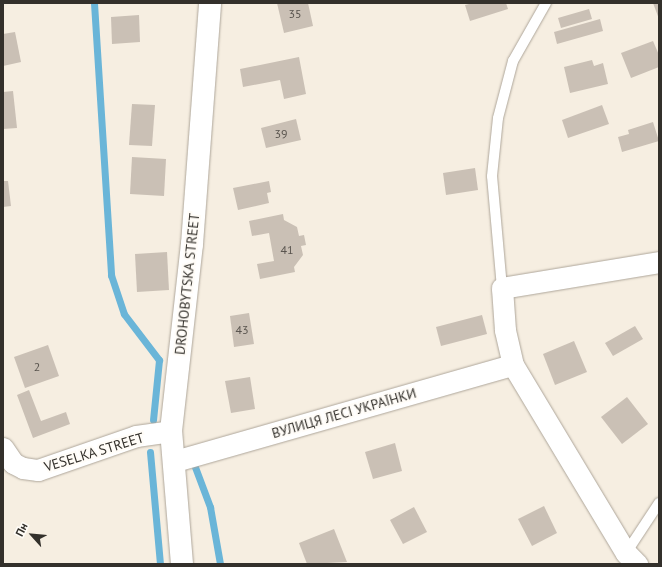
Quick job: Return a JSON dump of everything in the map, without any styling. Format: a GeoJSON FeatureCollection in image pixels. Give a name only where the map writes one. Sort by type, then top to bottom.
{"type":"FeatureCollection","features":[{"type":"Feature","properties":{"kind":"street","name":"DROHOBYTSKA STREET"},"geometry":{"type":"LineString","coordinates":[[182,564],[171,431],[192,244],[210,3]]}},
{"type":"Feature","properties":{"kind":"street"},"geometry":{"type":"LineString","coordinates":[[632,558],[512,365],[505,330],[502,288],[659,262]]}},
{"type":"Feature","properties":{"kind":"street","name":"ВУЛИЦЯ ЛЕСІ УКРАЇНКИ"},"geometry":{"type":"LineString","coordinates":[[174,461],[512,365]]}},
{"type":"Feature","properties":{"kind":"street","name":"VESELKA STREET"},"geometry":{"type":"LineString","coordinates":[[3,448],[13,463],[23,468],[38,470],[136,436],[171,431]]}},
{"type":"Feature","properties":{"kind":"lane"},"geometry":{"type":"LineString","coordinates":[[502,288],[492,176],[498,118],[513,61],[546,3]]}},
{"type":"Feature","properties":{"kind":"lane"},"geometry":{"type":"LineString","coordinates":[[632,558],[659,503]]}},
{"type":"Feature","properties":{"kind":"building"},"geometry":{"type":"Polygon","coordinates":[[[277,3],[308,3],[313,26],[284,33],[277,3]]]}},
{"type":"Feature","properties":{"kind":"building"},"geometry":{"type":"Polygon","coordinates":[[[473,3],[506,3],[508,9],[470,21],[465,5],[473,3]]]}},
{"type":"Feature","properties":{"kind":"building"},"geometry":{"type":"Polygon","coordinates":[[[653,3],[659,3],[659,19],[653,3]]]}},
{"type":"Feature","properties":{"kind":"building"},"geometry":{"type":"Polygon","coordinates":[[[589,9],[592,19],[561,28],[558,18],[589,9]]]}},
{"type":"Feature","properties":{"kind":"building"},"geometry":{"type":"Polygon","coordinates":[[[139,15],[140,42],[112,44],[111,17],[139,15]]]}},
{"type":"Feature","properties":{"kind":"building"},"geometry":{"type":"Polygon","coordinates":[[[600,19],[603,31],[557,44],[554,32],[600,19]]]}},
{"type":"Feature","properties":{"kind":"building"},"geometry":{"type":"Polygon","coordinates":[[[15,32],[21,62],[3,66],[3,34],[15,32]]]}},
{"type":"Feature","properties":{"kind":"building"},"geometry":{"type":"Polygon","coordinates":[[[653,41],[659,55],[659,67],[631,78],[621,53],[653,41]]]}},
{"type":"Feature","properties":{"kind":"building"},"geometry":{"type":"Polygon","coordinates":[[[299,57],[306,94],[284,99],[280,80],[243,87],[240,69],[299,57]]]}},
{"type":"Feature","properties":{"kind":"building"},"geometry":{"type":"Polygon","coordinates":[[[592,60],[594,66],[603,63],[608,84],[570,93],[564,67],[592,60]]]}},
{"type":"Feature","properties":{"kind":"building"},"geometry":{"type":"Polygon","coordinates":[[[13,91],[17,128],[3,129],[3,92],[13,91]]]}},
{"type":"Feature","properties":{"kind":"building"},"geometry":{"type":"Polygon","coordinates":[[[132,104],[155,105],[152,146],[129,145],[132,104]]]}},
{"type":"Feature","properties":{"kind":"building"},"geometry":{"type":"Polygon","coordinates":[[[602,105],[609,124],[568,138],[562,120],[602,105]]]}},
{"type":"Feature","properties":{"kind":"building"},"geometry":{"type":"Polygon","coordinates":[[[296,119],[301,140],[266,148],[261,128],[296,119]]]}},
{"type":"Feature","properties":{"kind":"building"},"geometry":{"type":"Polygon","coordinates":[[[653,122],[659,141],[622,152],[618,137],[629,134],[628,130],[653,122]]]}},
{"type":"Feature","properties":{"kind":"building"},"geometry":{"type":"Polygon","coordinates":[[[132,157],[166,159],[164,196],[130,194],[132,157]]]}},
{"type":"Feature","properties":{"kind":"building"},"geometry":{"type":"Polygon","coordinates":[[[475,168],[478,190],[446,195],[443,173],[475,168]]]}},
{"type":"Feature","properties":{"kind":"building"},"geometry":{"type":"Polygon","coordinates":[[[3,181],[8,181],[11,206],[3,207],[3,181]]]}},
{"type":"Feature","properties":{"kind":"building"},"geometry":{"type":"Polygon","coordinates":[[[269,181],[271,192],[267,193],[269,203],[238,210],[233,188],[269,181]]]}},
{"type":"Feature","properties":{"kind":"building"},"geometry":{"type":"Polygon","coordinates":[[[283,214],[284,220],[297,227],[299,236],[304,235],[306,245],[301,246],[303,255],[294,267],[295,272],[260,279],[257,264],[274,261],[269,233],[252,236],[249,221],[283,214]]]}},
{"type":"Feature","properties":{"kind":"building"},"geometry":{"type":"Polygon","coordinates":[[[167,252],[169,290],[137,292],[135,254],[167,252]]]}},
{"type":"Feature","properties":{"kind":"building"},"geometry":{"type":"Polygon","coordinates":[[[249,313],[254,344],[234,347],[230,316],[249,313]]]}},
{"type":"Feature","properties":{"kind":"building"},"geometry":{"type":"Polygon","coordinates":[[[482,315],[487,334],[441,346],[436,327],[482,315]]]}},
{"type":"Feature","properties":{"kind":"building"},"geometry":{"type":"Polygon","coordinates":[[[635,326],[643,339],[613,356],[605,343],[635,326]]]}},
{"type":"Feature","properties":{"kind":"building"},"geometry":{"type":"Polygon","coordinates":[[[574,341],[587,372],[555,385],[543,354],[574,341]]]}},
{"type":"Feature","properties":{"kind":"building"},"geometry":{"type":"Polygon","coordinates":[[[48,345],[59,376],[25,388],[14,357],[48,345]]]}},
{"type":"Feature","properties":{"kind":"building"},"geometry":{"type":"Polygon","coordinates":[[[250,377],[255,409],[231,413],[225,381],[250,377]]]}},
{"type":"Feature","properties":{"kind":"building"},"geometry":{"type":"Polygon","coordinates":[[[29,390],[41,421],[66,412],[70,424],[33,438],[17,395],[29,390]]]}},
{"type":"Feature","properties":{"kind":"building"},"geometry":{"type":"Polygon","coordinates":[[[627,397],[648,424],[622,444],[601,417],[627,397]]]}},
{"type":"Feature","properties":{"kind":"building"},"geometry":{"type":"Polygon","coordinates":[[[395,443],[402,471],[373,479],[365,452],[395,443]]]}},
{"type":"Feature","properties":{"kind":"building"},"geometry":{"type":"Polygon","coordinates":[[[544,506],[557,533],[532,546],[518,519],[544,506]]]}},
{"type":"Feature","properties":{"kind":"building"},"geometry":{"type":"Polygon","coordinates":[[[414,507],[427,532],[403,544],[390,520],[414,507]]]}},
{"type":"Feature","properties":{"kind":"building"},"geometry":{"type":"Polygon","coordinates":[[[334,529],[347,562],[307,564],[299,543],[334,529]]]}},
{"type":"Feature","properties":{"kind":"waterway"},"geometry":{"type":"LineString","coordinates":[[94,3],[111,275],[124,314],[159,360],[153,420]]}},
{"type":"Feature","properties":{"kind":"waterway"},"geometry":{"type":"LineString","coordinates":[[150,452],[160,564]]}},
{"type":"Feature","properties":{"kind":"waterway"},"geometry":{"type":"LineString","coordinates":[[195,467],[210,507],[220,564]]}}]}
